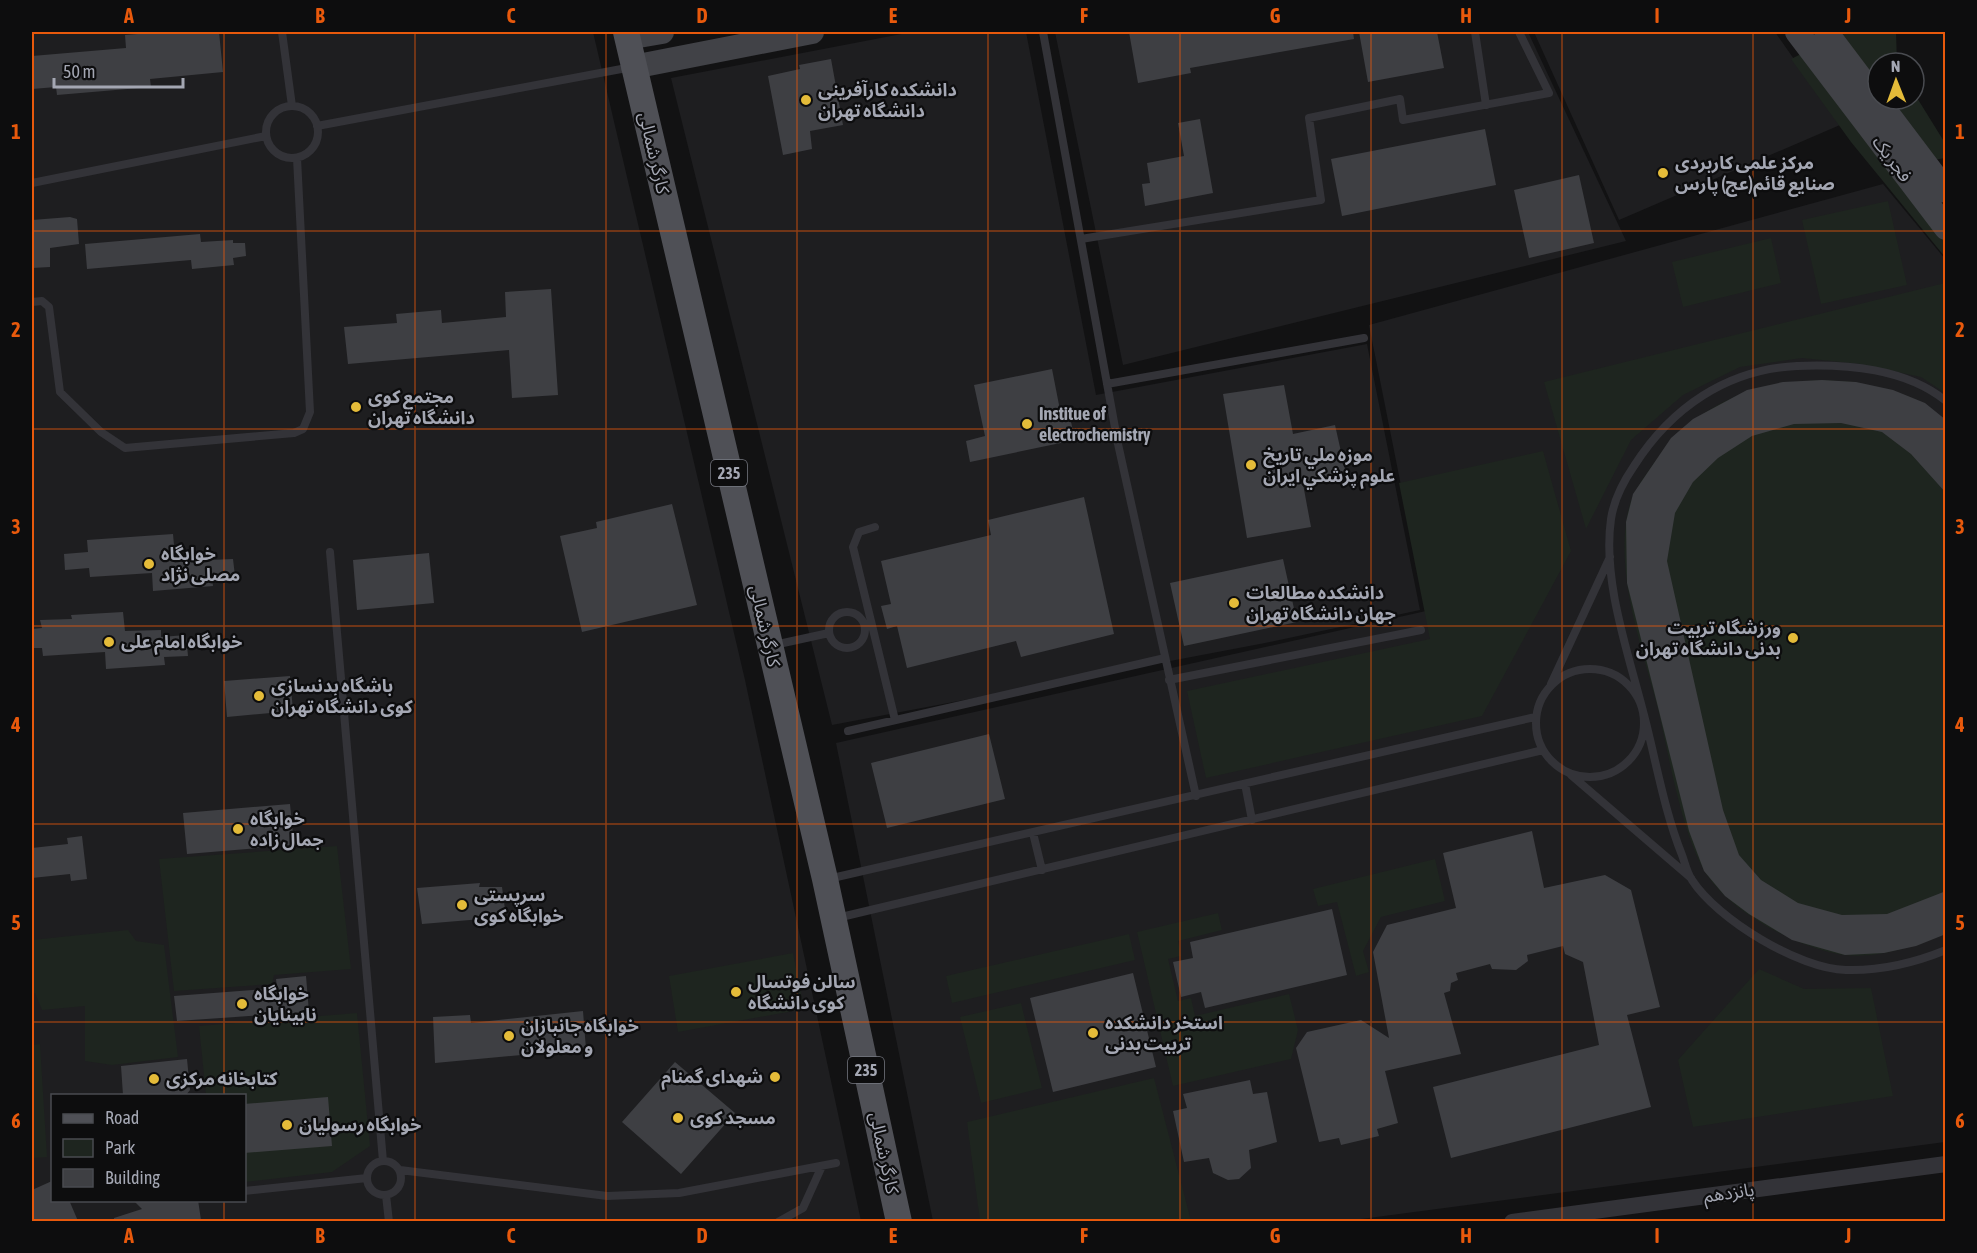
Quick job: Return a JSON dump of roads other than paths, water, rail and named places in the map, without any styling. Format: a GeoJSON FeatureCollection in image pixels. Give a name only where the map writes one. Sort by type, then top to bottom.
{"type":"FeatureCollection","features":[{"type":"Feature","properties":{"kind":"main road","name":"کارگر شمالی"},"geometry":{"type":"LineString","coordinates":[[627,35],[825,879],[899,1221]]}},
{"type":"Feature","properties":{"kind":"street"},"geometry":{"type":"LineString","coordinates":[[627,35],[662,32]]}},
{"type":"Feature","properties":{"kind":"street"},"geometry":{"type":"LineString","coordinates":[[633,67],[812,32]]}},
{"type":"Feature","properties":{"kind":"street","name":"فجر یک"},"geometry":{"type":"LineString","coordinates":[[1797,32],[1935,183]]}},
{"type":"Feature","properties":{"kind":"street","name":"فجر یک"},"geometry":{"type":"LineString","coordinates":[[1826,32],[1935,183],[1946,228]]}},
{"type":"Feature","properties":{"kind":"street","name":"پانزدهم"},"geometry":{"type":"LineString","coordinates":[[1512,1221],[1946,1164]]}},
{"type":"Feature","properties":{"kind":"lane"},"geometry":{"type":"LineString","coordinates":[[282,32],[292,106]]}},
{"type":"Feature","properties":{"kind":"lane"},"geometry":{"type":"LineString","coordinates":[[1043,32],[1107,384],[1169,680],[1196,796]]}},
{"type":"Feature","properties":{"kind":"lane"},"geometry":{"type":"LineString","coordinates":[[1475,32],[1485,105]]}},
{"type":"Feature","properties":{"kind":"lane"},"geometry":{"type":"LineString","coordinates":[[1081,239],[1321,200],[1309,118],[1400,99],[1403,120],[1549,93],[1519,32]]}},
{"type":"Feature","properties":{"kind":"lane"},"geometry":{"type":"LineString","coordinates":[[317,126],[633,67]]}},
{"type":"Feature","properties":{"kind":"lane"},"geometry":{"type":"LineString","coordinates":[[292,106],[308,112],[317,126],[316,142],[305,155],[297,158],[281,156],[274,151],[266,136],[270,118],[284,108],[292,106]]}},
{"type":"Feature","properties":{"kind":"lane"},"geometry":{"type":"LineString","coordinates":[[32,183],[266,136]]}},
{"type":"Feature","properties":{"kind":"lane"},"geometry":{"type":"LineString","coordinates":[[32,302],[42,302],[49,307],[60,392],[101,432],[125,448],[294,433],[303,429],[310,412],[297,158]]}},
{"type":"Feature","properties":{"kind":"lane"},"geometry":{"type":"LineString","coordinates":[[1107,384],[1364,338]]}},
{"type":"Feature","properties":{"kind":"lane"},"geometry":{"type":"LineString","coordinates":[[1691,879],[1674,836],[1612,585],[1611,520],[1619,488],[1660,428],[1685,407],[1742,376],[1780,367],[1822,365],[1858,368],[1898,376],[1932,390],[1946,401]]}},
{"type":"Feature","properties":{"kind":"lane"},"geometry":{"type":"LineString","coordinates":[[875,527],[859,532],[853,547],[868,624],[895,720]]}},
{"type":"Feature","properties":{"kind":"lane"},"geometry":{"type":"LineString","coordinates":[[330,552],[383,1161]]}},
{"type":"Feature","properties":{"kind":"lane"},"geometry":{"type":"LineString","coordinates":[[1610,557],[1550,685],[1540,701],[1535,717],[1536,734],[1542,750],[1554,764],[1568,773],[1691,879],[1715,906],[1785,954],[1844,970],[1886,967],[1920,960],[1946,950]]}},
{"type":"Feature","properties":{"kind":"lane"},"geometry":{"type":"LineString","coordinates":[[846,612],[858,616],[868,624],[864,637],[851,648],[834,643],[829,633],[835,617],[846,612]]}},
{"type":"Feature","properties":{"kind":"lane"},"geometry":{"type":"LineString","coordinates":[[1169,680],[1421,630]]}},
{"type":"Feature","properties":{"kind":"lane"},"geometry":{"type":"LineString","coordinates":[[770,646],[829,633]]}},
{"type":"Feature","properties":{"kind":"lane"},"geometry":{"type":"LineString","coordinates":[[848,732],[1165,658]]}},
{"type":"Feature","properties":{"kind":"lane"},"geometry":{"type":"LineString","coordinates":[[1550,685],[1565,674],[1583,669],[1602,670],[1619,677],[1633,690],[1642,706],[1644,725],[1640,743],[1631,758],[1618,769],[1602,776],[1585,777],[1568,773]]}},
{"type":"Feature","properties":{"kind":"lane"},"geometry":{"type":"LineString","coordinates":[[825,879],[1535,717]]}},
{"type":"Feature","properties":{"kind":"lane"},"geometry":{"type":"LineString","coordinates":[[834,919],[1542,750]]}},
{"type":"Feature","properties":{"kind":"lane"},"geometry":{"type":"LineString","coordinates":[[1245,784],[1252,820]]}},
{"type":"Feature","properties":{"kind":"lane"},"geometry":{"type":"LineString","coordinates":[[1033,833],[1042,870]]}},
{"type":"Feature","properties":{"kind":"lane"},"geometry":{"type":"LineString","coordinates":[[400,1170],[400,1186],[386,1195],[375,1192],[367,1178],[371,1167],[383,1161],[392,1162],[400,1170],[607,1196],[679,1193],[837,1163]]}},
{"type":"Feature","properties":{"kind":"lane"},"geometry":{"type":"LineString","coordinates":[[778,1221],[802,1208],[822,1166]]}},
{"type":"Feature","properties":{"kind":"lane"},"geometry":{"type":"LineString","coordinates":[[246,1191],[367,1178]]}},
{"type":"Feature","properties":{"kind":"lane"},"geometry":{"type":"LineString","coordinates":[[386,1195],[388,1221]]}},
{"type":"Feature","properties":{"kind":"place","name":"دانشکده کارآفرینی دانشگاه تهران"},"geometry":{"type":"Point","coordinates":[806,100]}},
{"type":"Feature","properties":{"kind":"place","name":"مرکز علمی کاربردی صنایع قائم(عج) پارس"},"geometry":{"type":"Point","coordinates":[1663,173]}},
{"type":"Feature","properties":{"kind":"place","name":"مجتمع کوی دانشگاه تهران"},"geometry":{"type":"Point","coordinates":[356,407]}},
{"type":"Feature","properties":{"kind":"place","name":"Institue of electrochemistry"},"geometry":{"type":"Point","coordinates":[1027,424]}},
{"type":"Feature","properties":{"kind":"place","name":"موزه ملي تاريخ علوم پزشكي ايران"},"geometry":{"type":"Point","coordinates":[1251,465]}},
{"type":"Feature","properties":{"kind":"place","name":"خوابگاه مصلی نژاد"},"geometry":{"type":"Point","coordinates":[149,564]}},
{"type":"Feature","properties":{"kind":"place","name":"دانشکده مطالعات جهان دانشگاه تهران"},"geometry":{"type":"Point","coordinates":[1234,603]}},
{"type":"Feature","properties":{"kind":"place","name":"ورزشگاه تربیت بدنی دانشگاه تهران"},"geometry":{"type":"Point","coordinates":[1793,638]}},
{"type":"Feature","properties":{"kind":"place","name":"خوابگاه امام علی"},"geometry":{"type":"Point","coordinates":[109,642]}},
{"type":"Feature","properties":{"kind":"place","name":"باشگاه بدنسازی کوی دانشگاه تهران"},"geometry":{"type":"Point","coordinates":[259,696]}},
{"type":"Feature","properties":{"kind":"place","name":"خوابگاه جمال زاده"},"geometry":{"type":"Point","coordinates":[238,829]}},
{"type":"Feature","properties":{"kind":"place","name":"سرپستی خوابگاه کوی"},"geometry":{"type":"Point","coordinates":[462,905]}},
{"type":"Feature","properties":{"kind":"place","name":"سالن فوتسال کوی دانشگاه"},"geometry":{"type":"Point","coordinates":[736,992]}},
{"type":"Feature","properties":{"kind":"place","name":"خوابگاه نابینایان"},"geometry":{"type":"Point","coordinates":[242,1004]}},
{"type":"Feature","properties":{"kind":"place","name":"استخر دانشکده تربیت بدنی"},"geometry":{"type":"Point","coordinates":[1093,1033]}},
{"type":"Feature","properties":{"kind":"place","name":"خوابگاه جانبازان و معلولان"},"geometry":{"type":"Point","coordinates":[509,1036]}},
{"type":"Feature","properties":{"kind":"place","name":"شهدای گمنام"},"geometry":{"type":"Point","coordinates":[775,1077]}},
{"type":"Feature","properties":{"kind":"place","name":"کتابخانه مرکزی"},"geometry":{"type":"Point","coordinates":[154,1079]}},
{"type":"Feature","properties":{"kind":"place","name":"مسجد کوی"},"geometry":{"type":"Point","coordinates":[678,1118]}},
{"type":"Feature","properties":{"kind":"place","name":"خوابگاه رسولیان"},"geometry":{"type":"Point","coordinates":[287,1125]}}]}
